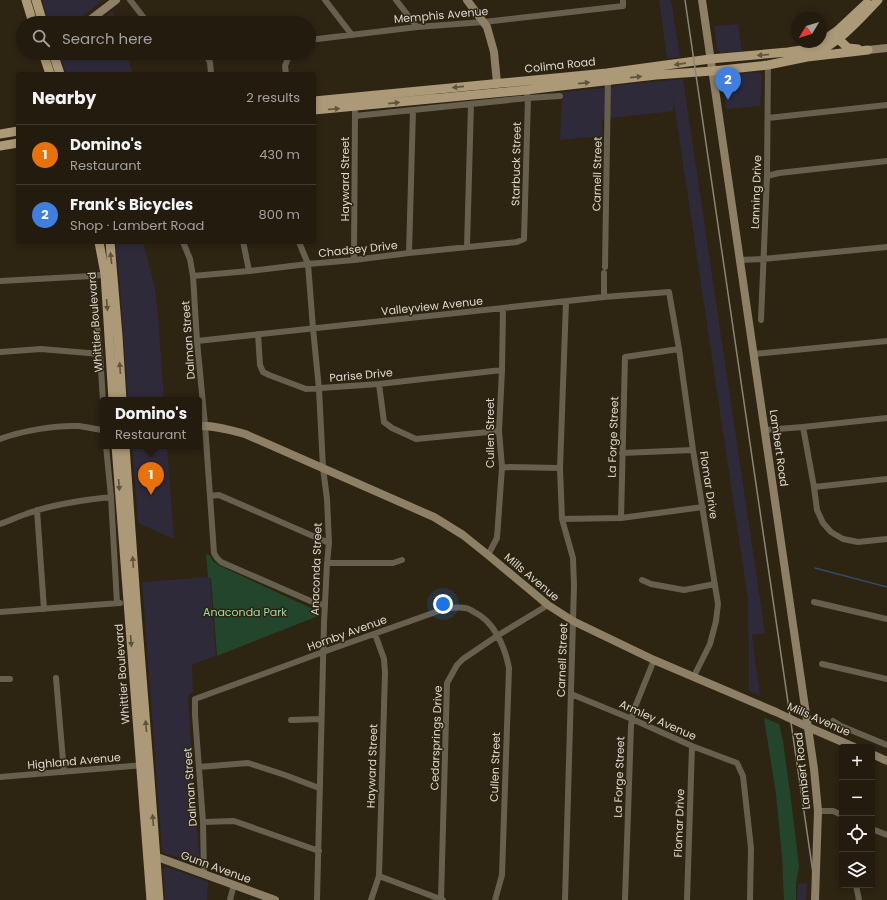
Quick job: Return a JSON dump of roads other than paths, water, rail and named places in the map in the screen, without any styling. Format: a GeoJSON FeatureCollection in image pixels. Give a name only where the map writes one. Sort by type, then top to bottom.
{"type":"FeatureCollection","features":[{"type":"Feature","properties":{"kind":"main road"},"geometry":{"type":"LineString","coordinates":[[26,0],[31,16]]}},
{"type":"Feature","properties":{"kind":"main road"},"geometry":{"type":"LineString","coordinates":[[36,0],[41,16]]}},
{"type":"Feature","properties":{"kind":"main road"},"geometry":{"type":"LineString","coordinates":[[95,16],[116,0]]}},
{"type":"Feature","properties":{"kind":"main road"},"geometry":{"type":"LineString","coordinates":[[467,0],[487,27],[494,52],[497,87]]}},
{"type":"Feature","properties":{"kind":"main road","name":"Lambert Road"},"geometry":{"type":"LineString","coordinates":[[702,0],[814,769],[818,811],[816,900]]}},
{"type":"Feature","properties":{"kind":"main road"},"geometry":{"type":"LineString","coordinates":[[807,53],[823,50],[870,0]]}},
{"type":"Feature","properties":{"kind":"main road"},"geometry":{"type":"LineString","coordinates":[[827,40],[835,37],[861,18],[878,0]]}},
{"type":"Feature","properties":{"kind":"main road"},"geometry":{"type":"LineString","coordinates":[[835,37],[848,48],[868,50]]}},
{"type":"Feature","properties":{"kind":"main road"},"geometry":{"type":"LineString","coordinates":[[807,53],[813,48]]}},
{"type":"Feature","properties":{"kind":"main road"},"geometry":{"type":"LineString","coordinates":[[807,53],[887,48]]}},
{"type":"Feature","properties":{"kind":"main road","name":"Colima Road"},"geometry":{"type":"LineString","coordinates":[[316,101],[354,107],[497,87],[526,90],[710,59],[788,52],[807,53]]}},
{"type":"Feature","properties":{"kind":"main road","name":"Colima Road"},"geometry":{"type":"LineString","coordinates":[[608,77],[712,71],[768,65],[807,53]]}},
{"type":"Feature","properties":{"kind":"main road"},"geometry":{"type":"LineString","coordinates":[[45,60],[49,72]]}},
{"type":"Feature","properties":{"kind":"main road"},"geometry":{"type":"LineString","coordinates":[[55,60],[59,72]]}},
{"type":"Feature","properties":{"kind":"main road","name":"Colima Road"},"geometry":{"type":"LineString","coordinates":[[316,110],[440,98],[497,87]]}},
{"type":"Feature","properties":{"kind":"main road"},"geometry":{"type":"LineString","coordinates":[[0,134],[16,131]]}},
{"type":"Feature","properties":{"kind":"main road"},"geometry":{"type":"LineString","coordinates":[[0,146],[16,143]]}},
{"type":"Feature","properties":{"kind":"main road","name":"Whittier Boulevard"},"geometry":{"type":"LineString","coordinates":[[100,244],[109,274],[122,397]]}},
{"type":"Feature","properties":{"kind":"main road","name":"Whittier Boulevard"},"geometry":{"type":"LineString","coordinates":[[110,244],[109,274],[113,397]]}},
{"type":"Feature","properties":{"kind":"main road","name":"Mills Avenue"},"geometry":{"type":"LineString","coordinates":[[202,426],[222,428],[245,434],[434,518],[463,535],[548,605],[572,622],[654,660],[694,676],[847,744]]}},
{"type":"Feature","properties":{"kind":"main road","name":"Whittier Boulevard"},"geometry":{"type":"LineString","coordinates":[[116,449],[132,602],[152,858],[159,900]]}},
{"type":"Feature","properties":{"kind":"main road","name":"Whittier Boulevard"},"geometry":{"type":"LineString","coordinates":[[125,449],[132,602]]}},
{"type":"Feature","properties":{"kind":"main road"},"geometry":{"type":"LineString","coordinates":[[875,755],[887,761]]}},
{"type":"Feature","properties":{"kind":"main road","name":"Whittier Boulevard"},"geometry":{"type":"LineString","coordinates":[[151,900],[152,858]]}},
{"type":"Feature","properties":{"kind":"main road","name":"Gunn Avenue"},"geometry":{"type":"LineString","coordinates":[[152,858],[160,858],[275,900]]}},
{"type":"Feature","properties":{"kind":"street"},"geometry":{"type":"LineString","coordinates":[[130,0],[143,16]]}},
{"type":"Feature","properties":{"kind":"street"},"geometry":{"type":"LineString","coordinates":[[325,0],[352,35]]}},
{"type":"Feature","properties":{"kind":"street"},"geometry":{"type":"LineString","coordinates":[[396,0],[417,27]]}},
{"type":"Feature","properties":{"kind":"street","name":"Memphis Avenue"},"geometry":{"type":"LineString","coordinates":[[316,39],[417,27],[484,22],[623,3]]}},
{"type":"Feature","properties":{"kind":"street"},"geometry":{"type":"LineString","coordinates":[[209,60],[211,72]]}},
{"type":"Feature","properties":{"kind":"street"},"geometry":{"type":"LineString","coordinates":[[286,72],[285,66],[287,60]]}},
{"type":"Feature","properties":{"kind":"street","name":"Lanning Drive"},"geometry":{"type":"LineString","coordinates":[[761,320],[767,176],[768,65]]}},
{"type":"Feature","properties":{"kind":"street","name":"Carnell Street"},"geometry":{"type":"LineString","coordinates":[[604,297],[608,77]]}},
{"type":"Feature","properties":{"kind":"street"},"geometry":{"type":"LineString","coordinates":[[354,107],[413,110],[471,104],[526,90],[560,96]]}},
{"type":"Feature","properties":{"kind":"street","name":"Starbuck Street"},"geometry":{"type":"LineString","coordinates":[[524,240],[526,90]]}},
{"type":"Feature","properties":{"kind":"street"},"geometry":{"type":"LineString","coordinates":[[467,247],[471,104]]}},
{"type":"Feature","properties":{"kind":"street"},"geometry":{"type":"LineString","coordinates":[[768,118],[887,105]]}},
{"type":"Feature","properties":{"kind":"street","name":"Hayward Street"},"geometry":{"type":"LineString","coordinates":[[354,107],[354,260]]}},
{"type":"Feature","properties":{"kind":"street"},"geometry":{"type":"LineString","coordinates":[[409,253],[413,110]]}},
{"type":"Feature","properties":{"kind":"street"},"geometry":{"type":"LineString","coordinates":[[767,176],[779,173],[887,161]]}},
{"type":"Feature","properties":{"kind":"street","name":"Chadsey Drive"},"geometry":{"type":"LineString","coordinates":[[193,276],[354,260],[524,240]]}},
{"type":"Feature","properties":{"kind":"street","name":"Dalman Street"},"geometry":{"type":"LineString","coordinates":[[184,244],[190,259],[193,276],[200,397]]}},
{"type":"Feature","properties":{"kind":"street"},"geometry":{"type":"LineString","coordinates":[[243,244],[249,271]]}},
{"type":"Feature","properties":{"kind":"street","name":"Anaconda Street"},"geometry":{"type":"LineString","coordinates":[[300,244],[308,264],[319,389],[329,543],[323,652],[317,900]]}},
{"type":"Feature","properties":{"kind":"street"},"geometry":{"type":"LineString","coordinates":[[740,260],[887,247]]}},
{"type":"Feature","properties":{"kind":"street"},"geometry":{"type":"LineString","coordinates":[[0,281],[109,274]]}},
{"type":"Feature","properties":{"kind":"street","name":"Whittier Boulevard"},"geometry":{"type":"LineString","coordinates":[[92,276],[103,397]]}},
{"type":"Feature","properties":{"kind":"street","name":"Valleyview Avenue"},"geometry":{"type":"LineString","coordinates":[[197,341],[604,297],[670,292]]}},
{"type":"Feature","properties":{"kind":"street","name":"Flomar Drive"},"geometry":{"type":"LineString","coordinates":[[670,292],[693,450],[718,604],[716,621],[710,644],[694,676]]}},
{"type":"Feature","properties":{"kind":"street","name":"Carnell Street"},"geometry":{"type":"LineString","coordinates":[[565,900],[574,586],[573,558],[562,519],[560,468],[566,302]]}},
{"type":"Feature","properties":{"kind":"street","name":"Cullen Street"},"geometry":{"type":"LineString","coordinates":[[488,555],[497,538],[502,467],[500,431],[503,309]]}},
{"type":"Feature","properties":{"kind":"street","name":"Parise Drive"},"geometry":{"type":"LineString","coordinates":[[258,334],[260,365],[263,372],[306,390],[379,384],[502,370]]}},
{"type":"Feature","properties":{"kind":"street"},"geometry":{"type":"LineString","coordinates":[[754,354],[887,341]]}},
{"type":"Feature","properties":{"kind":"street"},"geometry":{"type":"LineString","coordinates":[[0,352],[41,349],[100,354]]}},
{"type":"Feature","properties":{"kind":"street","name":"La Forge Street"},"geometry":{"type":"LineString","coordinates":[[620,518],[625,357],[679,349]]}},
{"type":"Feature","properties":{"kind":"street"},"geometry":{"type":"LineString","coordinates":[[379,384],[384,422],[392,428],[416,439],[500,431]]}},
{"type":"Feature","properties":{"kind":"street"},"geometry":{"type":"LineString","coordinates":[[765,430],[887,418]]}},
{"type":"Feature","properties":{"kind":"street"},"geometry":{"type":"LineString","coordinates":[[0,439],[20,433],[66,426],[79,426],[100,430]]}},
{"type":"Feature","properties":{"kind":"street","name":"Dalman Street"},"geometry":{"type":"LineString","coordinates":[[202,426],[210,496],[214,552],[217,558],[222,562],[315,603],[325,605]]}},
{"type":"Feature","properties":{"kind":"street"},"geometry":{"type":"LineString","coordinates":[[803,427],[817,510],[823,523],[831,532],[843,539],[858,542],[887,539]]}},
{"type":"Feature","properties":{"kind":"street"},"geometry":{"type":"LineString","coordinates":[[106,449],[118,603]]}},
{"type":"Feature","properties":{"kind":"street"},"geometry":{"type":"LineString","coordinates":[[622,453],[693,450]]}},
{"type":"Feature","properties":{"kind":"street"},"geometry":{"type":"LineString","coordinates":[[502,467],[560,468]]}},
{"type":"Feature","properties":{"kind":"street"},"geometry":{"type":"LineString","coordinates":[[814,487],[887,479]]}},
{"type":"Feature","properties":{"kind":"street"},"geometry":{"type":"LineString","coordinates":[[210,496],[219,496],[329,543]]}},
{"type":"Feature","properties":{"kind":"street"},"geometry":{"type":"LineString","coordinates":[[0,524],[38,510],[65,503],[111,497]]}},
{"type":"Feature","properties":{"kind":"street"},"geometry":{"type":"LineString","coordinates":[[562,519],[620,518],[703,507]]}},
{"type":"Feature","properties":{"kind":"street"},"geometry":{"type":"LineString","coordinates":[[38,510],[44,610]]}},
{"type":"Feature","properties":{"kind":"street"},"geometry":{"type":"LineString","coordinates":[[327,563],[393,563],[402,560]]}},
{"type":"Feature","properties":{"kind":"street"},"geometry":{"type":"LineString","coordinates":[[642,580],[650,584],[684,590],[714,584]]}},
{"type":"Feature","properties":{"kind":"street"},"geometry":{"type":"LineString","coordinates":[[0,612],[44,610],[132,602]]}},
{"type":"Feature","properties":{"kind":"street"},"geometry":{"type":"LineString","coordinates":[[814,602],[887,619]]}},
{"type":"Feature","properties":{"kind":"street","name":"Cedarsprings Drive"},"geometry":{"type":"LineString","coordinates":[[442,900],[447,683],[463,658],[548,605]]}},
{"type":"Feature","properties":{"kind":"street","name":"Hornby Avenue"},"geometry":{"type":"LineString","coordinates":[[195,699],[447,608],[466,608],[481,615],[497,636]]}},
{"type":"Feature","properties":{"kind":"street","name":"Hayward Street"},"geometry":{"type":"LineString","coordinates":[[371,900],[379,876],[385,673],[384,659],[375,634]]}},
{"type":"Feature","properties":{"kind":"street","name":"Cullen Street"},"geometry":{"type":"LineString","coordinates":[[495,900],[502,875],[509,683],[509,668],[506,655],[497,636]]}},
{"type":"Feature","properties":{"kind":"street","name":"La Forge Street"},"geometry":{"type":"LineString","coordinates":[[626,900],[630,736],[633,712],[654,660]]}},
{"type":"Feature","properties":{"kind":"street"},"geometry":{"type":"LineString","coordinates":[[822,664],[887,679]]}},
{"type":"Feature","properties":{"kind":"street"},"geometry":{"type":"LineString","coordinates":[[56,678],[64,772]]}},
{"type":"Feature","properties":{"kind":"street"},"geometry":{"type":"LineString","coordinates":[[0,679],[10,679]]}},
{"type":"Feature","properties":{"kind":"street","name":"Armley Avenue"},"geometry":{"type":"LineString","coordinates":[[571,694],[737,764],[743,776],[751,848],[750,900]]}},
{"type":"Feature","properties":{"kind":"street","name":"Dalman Street"},"geometry":{"type":"LineString","coordinates":[[195,699],[203,822],[204,874]]}},
{"type":"Feature","properties":{"kind":"street"},"geometry":{"type":"LineString","coordinates":[[291,720],[321,719]]}},
{"type":"Feature","properties":{"kind":"street"},"geometry":{"type":"LineString","coordinates":[[833,721],[841,726],[887,745]]}},
{"type":"Feature","properties":{"kind":"street","name":"Flomar Drive"},"geometry":{"type":"LineString","coordinates":[[687,900],[692,746]]}},
{"type":"Feature","properties":{"kind":"street"},"geometry":{"type":"LineString","coordinates":[[199,767],[248,763],[319,788]]}},
{"type":"Feature","properties":{"kind":"street","name":"Highland Avenue"},"geometry":{"type":"LineString","coordinates":[[0,776],[145,765]]}},
{"type":"Feature","properties":{"kind":"street"},"geometry":{"type":"LineString","coordinates":[[818,811],[833,811],[839,814]]}},
{"type":"Feature","properties":{"kind":"street"},"geometry":{"type":"LineString","coordinates":[[203,822],[234,821],[319,851]]}},
{"type":"Feature","properties":{"kind":"street"},"geometry":{"type":"LineString","coordinates":[[875,830],[887,836]]}},
{"type":"Feature","properties":{"kind":"street"},"geometry":{"type":"LineString","coordinates":[[379,876],[442,900]]}},
{"type":"Feature","properties":{"kind":"street"},"geometry":{"type":"LineString","coordinates":[[230,900],[234,884]]}},
{"type":"Feature","properties":{"kind":"street"},"geometry":{"type":"LineString","coordinates":[[857,888],[859,900]]}},
{"type":"Feature","properties":{"kind":"waterway"},"geometry":{"type":"LineString","coordinates":[[815,568],[887,587]]}},
{"type":"Feature","properties":{"kind":"railway"},"geometry":{"type":"LineString","coordinates":[[685,0],[817,900]]}},
{"type":"Feature","properties":{"kind":"place","name":"Frank's Bicycles"},"geometry":{"type":"Point","coordinates":[728,100]}},
{"type":"Feature","properties":{"kind":"place","name":"Domino's"},"geometry":{"type":"Point","coordinates":[151,495]}},
{"type":"Feature","properties":{"kind":"park label","name":"Anaconda Park"},"geometry":{"type":"Point","coordinates":[245,612]}}]}
